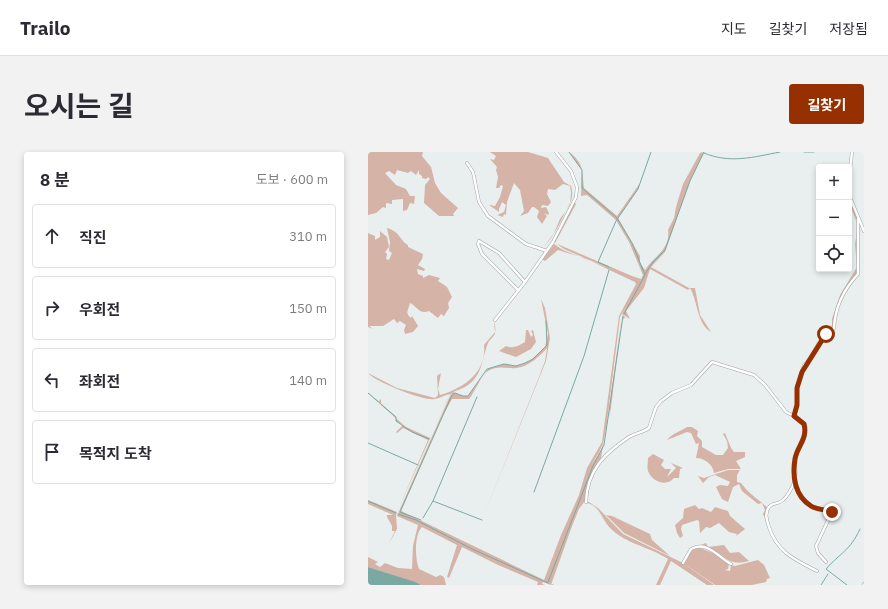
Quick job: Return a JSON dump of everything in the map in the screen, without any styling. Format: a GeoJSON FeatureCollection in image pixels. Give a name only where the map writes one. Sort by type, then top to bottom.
{"type":"FeatureCollection","features":[{"type":"Feature","properties":{"kind":"street"},"geometry":{"type":"LineString","coordinates":[[495,320],[547,251],[563,224],[577,192],[570,171],[556,152]]}},
{"type":"Feature","properties":{"kind":"street"},"geometry":{"type":"LineString","coordinates":[[851,164],[852,152]]}},
{"type":"Feature","properties":{"kind":"street"},"geometry":{"type":"LineString","coordinates":[[467,163],[473,172],[479,202],[488,216],[526,244],[547,251]]}},
{"type":"Feature","properties":{"kind":"street"},"geometry":{"type":"LineString","coordinates":[[851,200],[864,231]]}},
{"type":"Feature","properties":{"kind":"street"},"geometry":{"type":"LineString","coordinates":[[794,416],[797,405],[797,388],[804,365],[811,358],[824,336],[834,328],[834,319],[837,308],[848,285],[858,274],[858,219]]}},
{"type":"Feature","properties":{"kind":"street"},"geometry":{"type":"LineString","coordinates":[[518,290],[482,254],[478,244],[479,241],[499,253],[525,282]]}},
{"type":"Feature","properties":{"kind":"street"},"geometry":{"type":"LineString","coordinates":[[586,502],[590,482],[600,460],[629,437],[649,428],[656,407],[661,401],[672,393],[691,385],[712,362],[754,375],[766,385],[786,412],[804,424],[804,441],[795,460],[794,483],[783,501],[768,508],[766,518],[772,537],[779,548],[798,562],[817,571]]}},
{"type":"Feature","properties":{"kind":"street"},"geometry":{"type":"LineString","coordinates":[[794,483],[801,498],[811,506],[832,512],[819,535],[816,546],[818,554],[826,562]]}},
{"type":"Feature","properties":{"kind":"street"},"geometry":{"type":"LineString","coordinates":[[683,563],[691,549],[700,547],[715,552],[731,564]]}},
{"type":"Feature","properties":{"kind":"shaded area"},"geometry":{"type":"Polygon","coordinates":[[[368,152],[423,152],[422,156],[431,167],[435,183],[441,193],[458,208],[453,214],[454,216],[439,216],[424,203],[425,185],[430,179],[428,177],[426,179],[422,178],[419,174],[419,170],[416,175],[411,171],[408,173],[397,170],[395,175],[389,171],[385,173],[396,185],[406,189],[410,196],[415,196],[414,204],[410,203],[407,210],[403,211],[403,199],[392,200],[392,204],[386,203],[386,208],[383,207],[376,213],[368,215],[368,152]]]}},
{"type":"Feature","properties":{"kind":"shaded area"},"geometry":{"type":"Polygon","coordinates":[[[490,152],[528,152],[548,158],[564,182],[571,186],[572,199],[570,203],[570,186],[563,184],[555,190],[548,189],[547,194],[551,202],[548,206],[542,205],[541,208],[546,207],[549,213],[548,215],[544,213],[547,216],[542,224],[537,217],[539,211],[534,207],[532,207],[528,213],[520,216],[524,211],[520,190],[514,183],[507,202],[506,215],[504,214],[503,217],[497,215],[504,212],[506,205],[502,202],[499,212],[489,205],[495,206],[500,197],[503,186],[501,185],[499,188],[496,188],[498,177],[496,170],[497,167],[490,159],[494,160],[496,156],[490,152]]]}},
{"type":"Feature","properties":{"kind":"shaded area"},"geometry":{"type":"Polygon","coordinates":[[[569,152],[580,164],[582,170],[569,152]]]}},
{"type":"Feature","properties":{"kind":"shaded area"},"geometry":{"type":"Polygon","coordinates":[[[704,152],[690,181],[665,252],[651,267],[690,288],[688,290],[650,269],[644,288],[626,311],[630,319],[622,314],[626,306],[620,317],[604,440],[599,453],[591,465],[600,453],[604,441],[601,458],[593,471],[585,501],[579,509],[572,526],[551,585],[543,582],[542,584],[545,585],[537,585],[538,582],[498,565],[462,547],[449,578],[447,577],[457,545],[422,527],[416,541],[419,569],[436,577],[440,575],[444,577],[446,585],[421,585],[368,567],[368,557],[378,562],[375,564],[380,567],[385,563],[398,568],[412,569],[413,546],[418,525],[397,516],[449,398],[453,392],[463,396],[468,396],[485,374],[469,399],[452,399],[442,417],[401,511],[544,580],[561,535],[579,495],[587,468],[602,442],[619,316],[636,284],[635,282],[591,261],[610,269],[564,249],[556,243],[632,276],[641,279],[643,275],[629,242],[616,220],[587,195],[581,196],[582,170],[584,188],[617,216],[640,183],[638,189],[618,218],[640,256],[640,263],[645,270],[661,252],[667,242],[668,230],[674,218],[683,184],[700,153],[704,152]]]}},
{"type":"Feature","properties":{"kind":"shaded area"},"geometry":{"type":"Polygon","coordinates":[[[574,202],[576,204],[555,243],[554,242],[574,202]]]}},
{"type":"Feature","properties":{"kind":"shaded area"},"geometry":{"type":"Polygon","coordinates":[[[852,204],[858,219],[858,226],[852,210],[852,204]]]}},
{"type":"Feature","properties":{"kind":"shaded area"},"geometry":{"type":"Polygon","coordinates":[[[567,210],[559,226],[554,233],[560,219],[567,210]]]}},
{"type":"Feature","properties":{"kind":"shaded area"},"geometry":{"type":"Polygon","coordinates":[[[858,227],[857,273],[847,285],[840,298],[835,312],[833,327],[822,339],[806,363],[797,387],[795,409],[795,387],[801,369],[821,336],[832,325],[832,319],[840,295],[857,267],[855,244],[858,227]]]}},
{"type":"Feature","properties":{"kind":"shaded area"},"geometry":{"type":"Polygon","coordinates":[[[387,228],[395,232],[408,245],[408,247],[423,254],[418,265],[425,269],[424,271],[417,269],[418,274],[423,276],[423,278],[429,275],[440,278],[438,281],[447,287],[452,297],[448,303],[449,308],[444,316],[441,314],[438,318],[429,311],[420,311],[410,303],[408,314],[411,318],[412,316],[418,326],[413,332],[405,334],[404,330],[406,325],[400,321],[397,323],[394,319],[383,326],[369,326],[373,329],[368,327],[368,233],[375,236],[375,240],[380,237],[380,231],[387,237],[389,247],[385,252],[387,254],[386,259],[389,260],[392,253],[389,251],[390,242],[387,228]]]}},
{"type":"Feature","properties":{"kind":"shaded area"},"geometry":{"type":"Polygon","coordinates":[[[554,244],[563,250],[579,256],[558,250],[545,261],[542,259],[554,244]]]}},
{"type":"Feature","properties":{"kind":"shaded area"},"geometry":{"type":"Polygon","coordinates":[[[690,288],[695,288],[700,315],[711,332],[706,328],[700,318],[690,288]]]}},
{"type":"Feature","properties":{"kind":"shaded area"},"geometry":{"type":"Polygon","coordinates":[[[541,299],[545,308],[550,338],[546,361],[482,520],[539,377],[545,361],[547,348],[537,358],[525,366],[516,368],[495,368],[485,373],[488,369],[504,364],[514,366],[521,365],[531,360],[545,347],[548,334],[541,299]]]}},
{"type":"Feature","properties":{"kind":"shaded area"},"geometry":{"type":"Polygon","coordinates":[[[526,330],[528,330],[531,337],[533,335],[531,331],[533,330],[536,342],[531,349],[516,357],[499,351],[506,346],[514,347],[525,342],[526,330]]]}},
{"type":"Feature","properties":{"kind":"shaded area"},"geometry":{"type":"Polygon","coordinates":[[[620,330],[609,418],[611,397],[608,414],[620,330]]]}},
{"type":"Feature","properties":{"kind":"shaded area"},"geometry":{"type":"Polygon","coordinates":[[[495,333],[488,343],[482,361],[484,345],[495,333]]]}},
{"type":"Feature","properties":{"kind":"shaded area"},"geometry":{"type":"Polygon","coordinates":[[[482,363],[477,376],[473,381],[452,393],[449,397],[450,394],[435,399],[429,399],[389,386],[372,377],[368,373],[397,388],[435,398],[438,395],[437,376],[441,373],[438,389],[440,395],[457,388],[472,378],[482,363]]]}},
{"type":"Feature","properties":{"kind":"shaded area"},"geometry":{"type":"Polygon","coordinates":[[[381,405],[396,417],[396,418],[381,405]]]}},
{"type":"Feature","properties":{"kind":"shaded area"},"geometry":{"type":"Polygon","coordinates":[[[396,418],[406,427],[430,438],[435,427],[400,506],[428,440],[403,428],[397,433],[396,432],[403,425],[396,421],[396,418]]]}},
{"type":"Feature","properties":{"kind":"shaded area"},"geometry":{"type":"Polygon","coordinates":[[[687,427],[692,427],[698,431],[697,436],[702,441],[702,447],[716,455],[723,455],[728,448],[727,441],[723,434],[725,433],[734,452],[745,452],[745,457],[736,461],[741,469],[728,469],[714,473],[708,462],[696,458],[699,443],[696,444],[691,433],[687,432],[667,440],[674,434],[687,427]]]}},
{"type":"Feature","properties":{"kind":"shaded area"},"geometry":{"type":"Polygon","coordinates":[[[653,454],[664,460],[661,465],[665,469],[671,469],[667,477],[676,468],[671,463],[683,468],[680,469],[679,478],[674,478],[671,481],[664,483],[653,478],[648,471],[648,458],[653,454]]]}},
{"type":"Feature","properties":{"kind":"shaded area"},"geometry":{"type":"Polygon","coordinates":[[[728,470],[740,470],[737,475],[737,482],[741,483],[762,503],[758,504],[742,491],[739,484],[733,487],[728,502],[722,499],[716,487],[720,485],[728,486],[730,482],[715,475],[709,477],[703,483],[698,476],[704,478],[728,470]]]}},
{"type":"Feature","properties":{"kind":"shaded area"},"geometry":{"type":"Polygon","coordinates":[[[368,500],[397,512],[397,529],[388,545],[395,531],[392,531],[392,526],[387,515],[393,515],[368,504],[368,500]]]}},
{"type":"Feature","properties":{"kind":"shaded area"},"geometry":{"type":"Polygon","coordinates":[[[589,502],[598,508],[623,534],[683,563],[714,585],[707,585],[671,561],[660,585],[656,585],[668,559],[654,551],[623,538],[616,533],[607,525],[600,512],[594,506],[585,503],[589,502]]]}},
{"type":"Feature","properties":{"kind":"shaded area"},"geometry":{"type":"Polygon","coordinates":[[[762,503],[768,508],[765,518],[763,514],[765,510],[762,503]]]}},
{"type":"Feature","properties":{"kind":"shaded area"},"geometry":{"type":"Polygon","coordinates":[[[695,505],[699,509],[702,508],[711,512],[715,507],[728,511],[730,516],[745,529],[736,536],[737,534],[729,532],[719,523],[710,528],[706,527],[700,533],[699,521],[697,520],[682,525],[681,529],[683,536],[680,538],[675,525],[683,518],[684,509],[695,505]]]}},
{"type":"Feature","properties":{"kind":"shaded area"},"geometry":{"type":"Polygon","coordinates":[[[606,515],[612,516],[650,534],[652,540],[670,556],[624,533],[606,515]]]}},
{"type":"Feature","properties":{"kind":"shaded area"},"geometry":{"type":"Polygon","coordinates":[[[706,543],[708,547],[724,545],[730,553],[739,552],[749,561],[736,562],[727,560],[714,551],[706,548],[695,547],[706,543]]]}},
{"type":"Feature","properties":{"kind":"shaded area"},"geometry":{"type":"Polygon","coordinates":[[[700,548],[718,555],[729,564],[728,569],[725,570],[730,571],[731,565],[735,566],[758,560],[764,565],[770,578],[767,579],[766,582],[752,585],[715,585],[683,563],[693,549],[700,548]]]}},
{"type":"Feature","properties":{"kind":"water"},"geometry":{"type":"Polygon","coordinates":[[[368,567],[415,582],[421,585],[368,585],[368,567]]]}},
{"type":"Feature","properties":{"kind":"waterway"},"geometry":{"type":"LineString","coordinates":[[569,152],[582,170],[582,188],[617,218],[632,243],[645,275],[624,314]]}},
{"type":"Feature","properties":{"kind":"waterway"},"geometry":{"type":"LineString","coordinates":[[609,267],[598,262],[616,221],[638,189],[651,152]]}},
{"type":"Feature","properties":{"kind":"waterway"},"geometry":{"type":"LineString","coordinates":[[645,274],[653,262],[665,250],[690,181],[704,152]]}},
{"type":"Feature","properties":{"kind":"waterway"},"geometry":{"type":"LineString","coordinates":[[704,153],[733,159],[780,152]]}},
{"type":"Feature","properties":{"kind":"waterway"},"geometry":{"type":"LineString","coordinates":[[804,152],[814,152]]}},
{"type":"Feature","properties":{"kind":"waterway"},"geometry":{"type":"LineString","coordinates":[[534,492],[584,356],[609,270]]}},
{"type":"Feature","properties":{"kind":"waterway"},"geometry":{"type":"LineString","coordinates":[[548,582],[593,466],[604,445],[623,316]]}},
{"type":"Feature","properties":{"kind":"waterway"},"geometry":{"type":"LineString","coordinates":[[421,520],[400,512],[452,395],[455,393],[468,396],[487,369],[504,364],[516,366],[533,359],[547,345],[546,321]]}},
{"type":"Feature","properties":{"kind":"waterway"},"geometry":{"type":"LineString","coordinates":[[368,393],[396,417],[396,421],[412,432],[429,439]]}},
{"type":"Feature","properties":{"kind":"waterway"},"geometry":{"type":"LineString","coordinates":[[433,501],[477,397]]}},
{"type":"Feature","properties":{"kind":"waterway"},"geometry":{"type":"LineString","coordinates":[[368,443],[418,465]]}},
{"type":"Feature","properties":{"kind":"waterway"},"geometry":{"type":"LineString","coordinates":[[368,501],[396,513]]}},
{"type":"Feature","properties":{"kind":"waterway"},"geometry":{"type":"LineString","coordinates":[[423,518],[433,501],[482,520]]}},
{"type":"Feature","properties":{"kind":"waterway"},"geometry":{"type":"LineString","coordinates":[[398,514],[416,520],[470,548],[548,583]]}},
{"type":"Feature","properties":{"kind":"waterway"},"geometry":{"type":"LineString","coordinates":[[847,585],[826,569],[849,547],[860,529]]}},
{"type":"Feature","properties":{"kind":"waterway"},"geometry":{"type":"LineString","coordinates":[[821,585],[828,574]]}},
{"type":"Feature","properties":{"kind":"route"},"geometry":{"type":"LineString","coordinates":[[826,334],[811,358],[804,365],[797,388],[798,398],[794,416],[802,420],[805,428],[805,436],[803,444],[795,460],[794,483],[801,498],[805,502],[814,508],[830,510],[832,512]]}}]}
